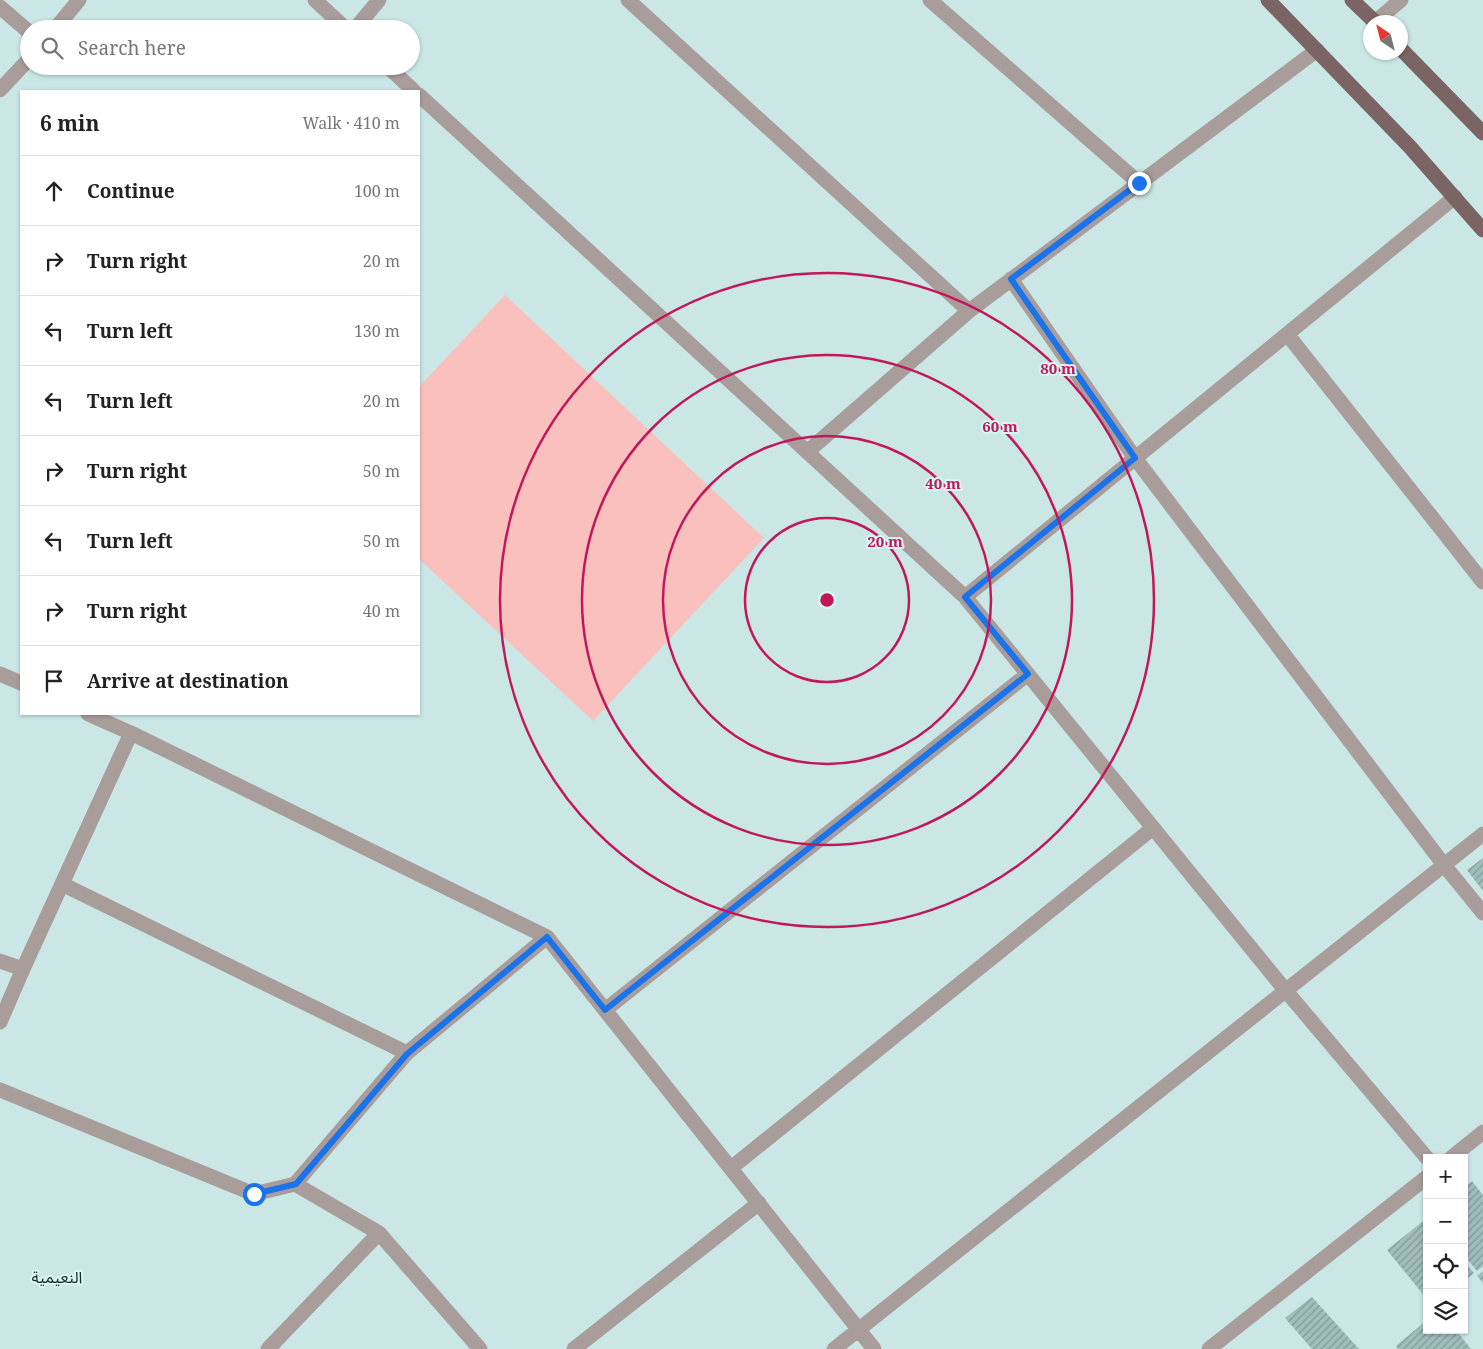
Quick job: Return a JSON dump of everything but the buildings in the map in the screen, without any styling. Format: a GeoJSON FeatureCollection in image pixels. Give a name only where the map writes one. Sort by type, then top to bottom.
{"type":"FeatureCollection","features":[{"type":"Feature","properties":{"kind":"main road"},"geometry":{"type":"LineString","coordinates":[[1268,0],[1370,105],[1483,230]]}},
{"type":"Feature","properties":{"kind":"main road"},"geometry":{"type":"LineString","coordinates":[[1352,0],[1368,15]]}},
{"type":"Feature","properties":{"kind":"main road"},"geometry":{"type":"LineString","coordinates":[[1408,56],[1483,133]]}},
{"type":"Feature","properties":{"kind":"street"},"geometry":{"type":"LineString","coordinates":[[62,20],[79,0]]}},
{"type":"Feature","properties":{"kind":"street"},"geometry":{"type":"LineString","coordinates":[[315,0],[336,20]]}},
{"type":"Feature","properties":{"kind":"street"},"geometry":{"type":"LineString","coordinates":[[361,20],[378,0]]}},
{"type":"Feature","properties":{"kind":"street"},"geometry":{"type":"LineString","coordinates":[[628,0],[969,311]]}},
{"type":"Feature","properties":{"kind":"street"},"geometry":{"type":"LineString","coordinates":[[930,0],[1139,183]]}},
{"type":"Feature","properties":{"kind":"street"},"geometry":{"type":"LineString","coordinates":[[1383,15],[1401,0]]}},
{"type":"Feature","properties":{"kind":"street"},"geometry":{"type":"LineString","coordinates":[[0,7],[20,24]]}},
{"type":"Feature","properties":{"kind":"street"},"geometry":{"type":"LineString","coordinates":[[807,452],[969,311],[1317,50]]}},
{"type":"Feature","properties":{"kind":"street"},"geometry":{"type":"LineString","coordinates":[[0,90],[20,68]]}},
{"type":"Feature","properties":{"kind":"street"},"geometry":{"type":"LineString","coordinates":[[397,75],[413,90]]}},
{"type":"Feature","properties":{"kind":"street"},"geometry":{"type":"LineString","coordinates":[[420,96],[965,597],[1286,991],[1424,1154]]}},
{"type":"Feature","properties":{"kind":"street"},"geometry":{"type":"LineString","coordinates":[[965,597],[1454,197]]}},
{"type":"Feature","properties":{"kind":"street"},"geometry":{"type":"LineString","coordinates":[[1011,279],[1135,458],[1444,865],[1483,913]]}},
{"type":"Feature","properties":{"kind":"street"},"geometry":{"type":"LineString","coordinates":[[1287,334],[1483,582]]}},
{"type":"Feature","properties":{"kind":"street"},"geometry":{"type":"LineString","coordinates":[[0,674],[20,683]]}},
{"type":"Feature","properties":{"kind":"street"},"geometry":{"type":"LineString","coordinates":[[605,1010],[1028,674]]}},
{"type":"Feature","properties":{"kind":"street"},"geometry":{"type":"LineString","coordinates":[[90,715],[131,733],[547,937],[874,1349]]}},
{"type":"Feature","properties":{"kind":"street"},"geometry":{"type":"LineString","coordinates":[[0,1022],[131,733]]}},
{"type":"Feature","properties":{"kind":"street"},"geometry":{"type":"LineString","coordinates":[[731,1168],[1153,828]]}},
{"type":"Feature","properties":{"kind":"street"},"geometry":{"type":"LineString","coordinates":[[834,1349],[1483,834]]}},
{"type":"Feature","properties":{"kind":"street"},"geometry":{"type":"LineString","coordinates":[[62,884],[407,1054]]}},
{"type":"Feature","properties":{"kind":"street"},"geometry":{"type":"LineString","coordinates":[[0,1090],[254,1194],[296,1184],[407,1054],[547,937]]}},
{"type":"Feature","properties":{"kind":"street"},"geometry":{"type":"LineString","coordinates":[[0,961],[23,969]]}},
{"type":"Feature","properties":{"kind":"street"},"geometry":{"type":"LineString","coordinates":[[1456,1154],[1483,1132]]}},
{"type":"Feature","properties":{"kind":"street"},"geometry":{"type":"LineString","coordinates":[[1209,1349],[1423,1180]]}},
{"type":"Feature","properties":{"kind":"street"},"geometry":{"type":"LineString","coordinates":[[296,1184],[379,1233],[480,1349]]}},
{"type":"Feature","properties":{"kind":"street"},"geometry":{"type":"LineString","coordinates":[[574,1349],[759,1203]]}},
{"type":"Feature","properties":{"kind":"street"},"geometry":{"type":"LineString","coordinates":[[268,1349],[379,1233]]}},
{"type":"Feature","properties":{"kind":"shaded area"},"geometry":{"type":"Polygon","coordinates":[[[505,295],[764,538],[593,721],[420,560],[420,386],[505,295]]]}},
{"type":"Feature","properties":{"kind":"district","name":"النعيمية"},"geometry":{"type":"Point","coordinates":[57,1277]}},
{"type":"Feature","properties":{"kind":"route"},"geometry":{"type":"LineString","coordinates":[[254,1194],[296,1184],[407,1054],[547,937],[605,1010],[1028,674],[965,597],[1135,458],[1011,279],[1139,183]]}}]}
